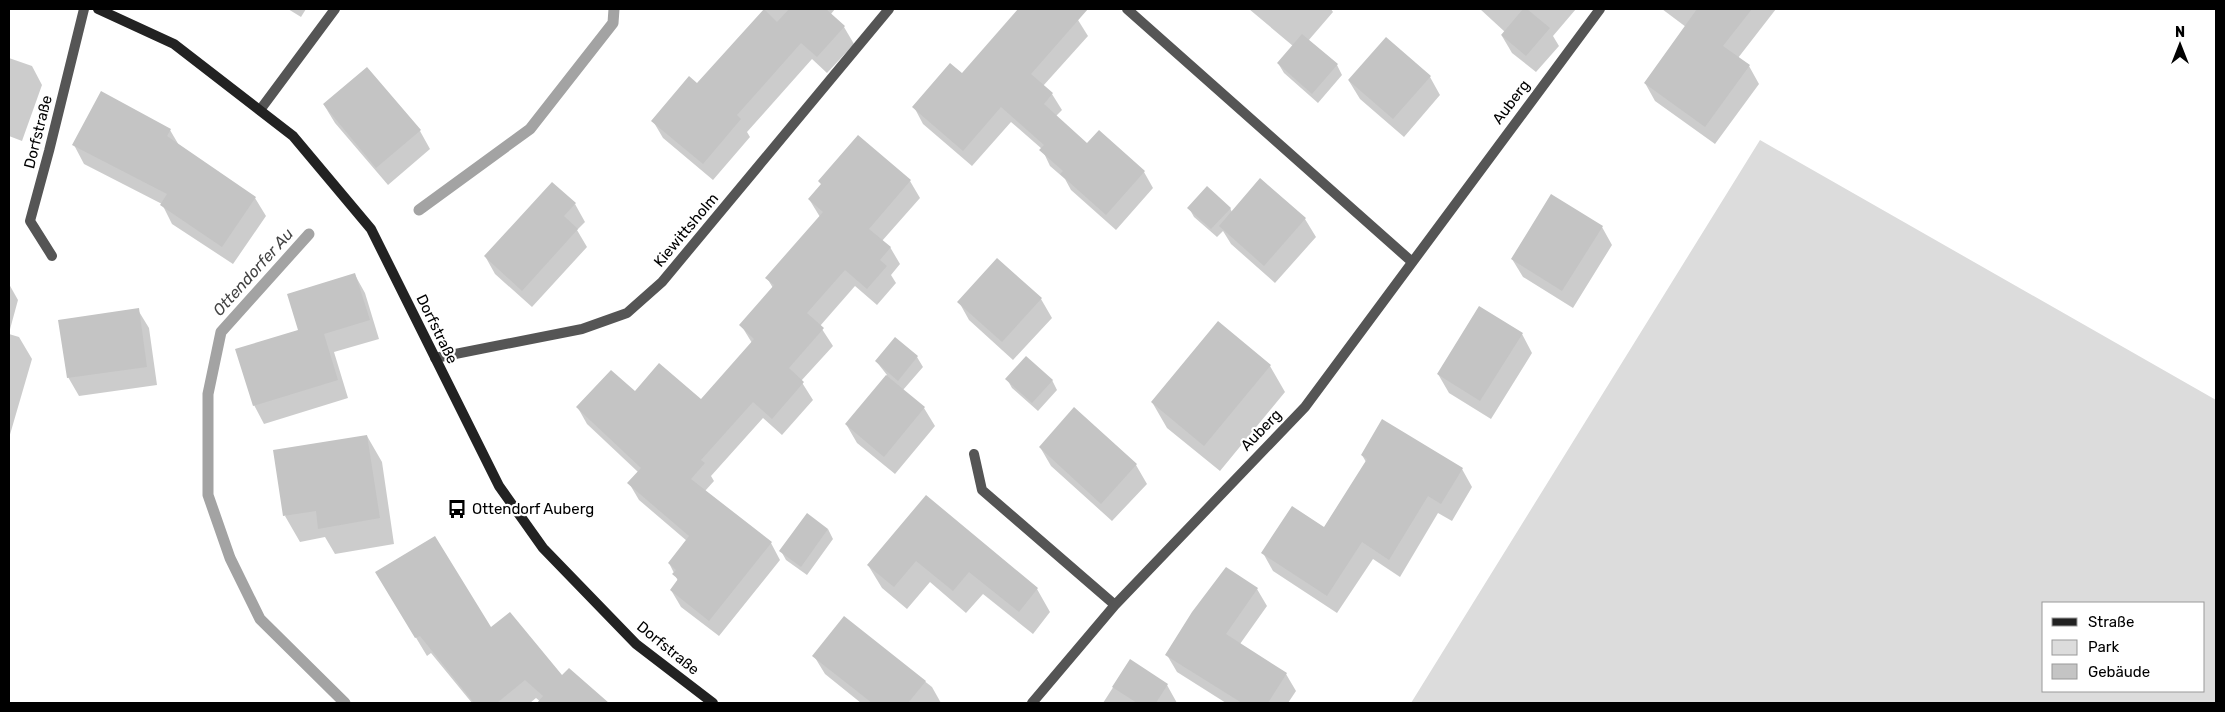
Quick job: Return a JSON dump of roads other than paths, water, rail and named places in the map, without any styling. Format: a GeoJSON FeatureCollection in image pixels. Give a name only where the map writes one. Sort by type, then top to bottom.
{"type":"FeatureCollection","features":[{"type":"Feature","properties":{"kind":"main road","name":"Dorfstraße"},"geometry":{"type":"LineString","coordinates":[[98,9],[174,44],[293,136],[371,230],[499,486],[543,548],[636,644],[713,703]]}},
{"type":"Feature","properties":{"kind":"street","name":"Dorfstraße"},"geometry":{"type":"LineString","coordinates":[[52,256],[30,220],[84,9]]}},
{"type":"Feature","properties":{"kind":"street"},"geometry":{"type":"LineString","coordinates":[[260,110],[336,9]]}},
{"type":"Feature","properties":{"kind":"street","name":"Kiewittsholm"},"geometry":{"type":"LineString","coordinates":[[435,358],[582,329],[627,313],[662,282],[889,9]]}},
{"type":"Feature","properties":{"kind":"street"},"geometry":{"type":"LineString","coordinates":[[1127,9],[1411,261]]}},
{"type":"Feature","properties":{"kind":"street","name":"Auberg"},"geometry":{"type":"LineString","coordinates":[[1032,703],[1115,605],[1304,407],[1600,9]]}},
{"type":"Feature","properties":{"kind":"street"},"geometry":{"type":"LineString","coordinates":[[974,454],[982,490],[1115,605]]}},
{"type":"Feature","properties":{"kind":"waterway","name":"Ottendorfer Au"},"geometry":{"type":"LineString","coordinates":[[419,210],[530,129],[613,23],[614,9]]}},
{"type":"Feature","properties":{"kind":"waterway","name":"Ottendorfer Au"},"geometry":{"type":"LineString","coordinates":[[309,234],[221,332],[208,394],[208,495],[230,558],[260,619],[345,703]]}},
{"type":"Feature","properties":{"kind":"place","name":"Ottendorf Auberg"},"geometry":{"type":"Point","coordinates":[457,509]}}]}
